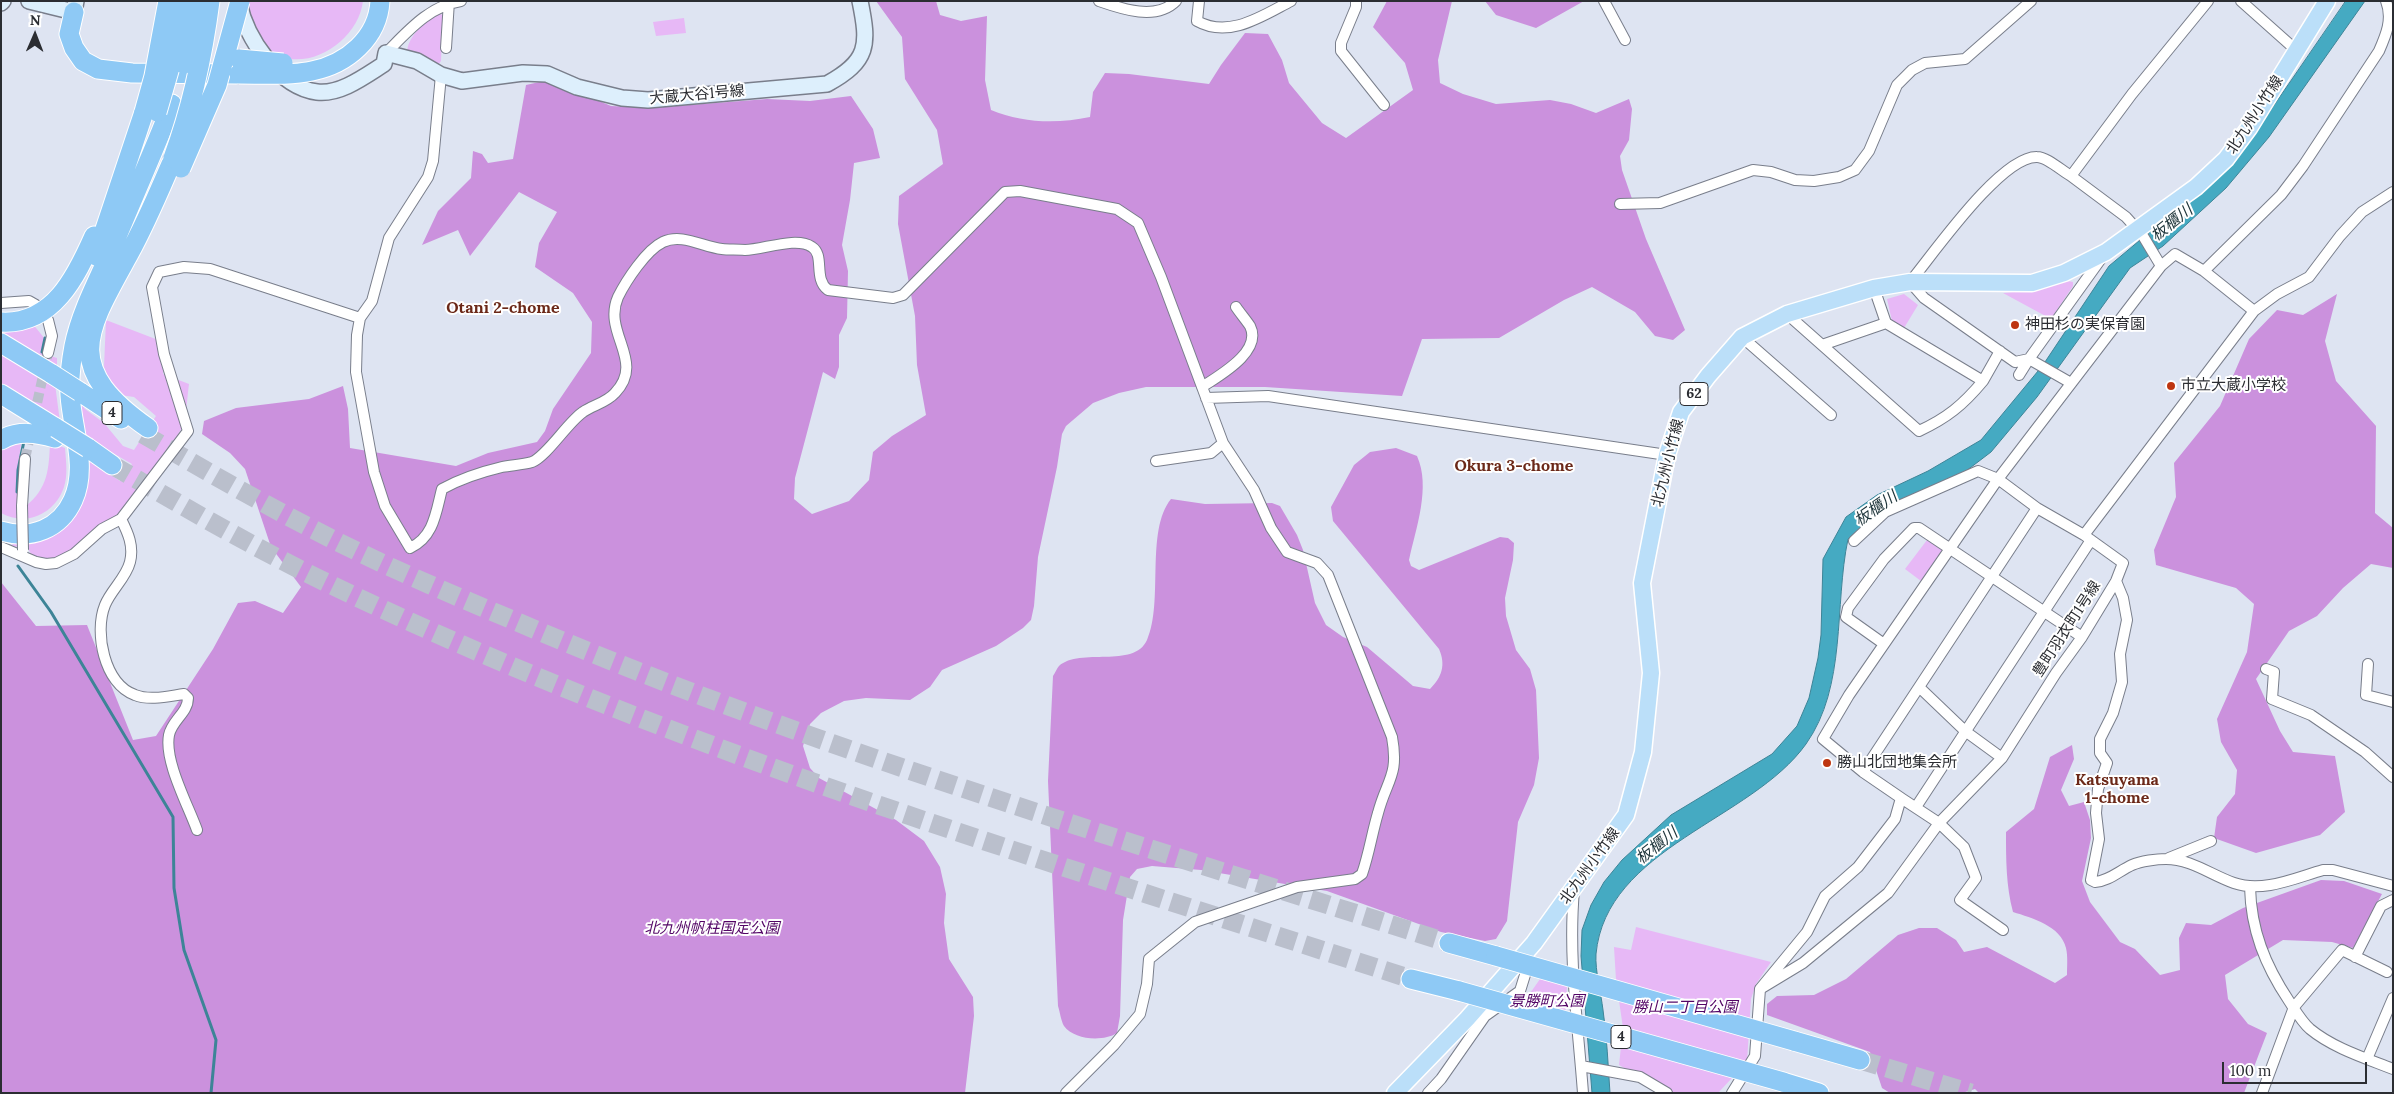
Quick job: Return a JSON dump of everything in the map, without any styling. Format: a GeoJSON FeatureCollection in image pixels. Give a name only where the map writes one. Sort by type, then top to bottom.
{"type":"FeatureCollection","features":[{"type":"Feature","properties":{"kind":"highway"},"geometry":{"type":"LineString","coordinates":[[155,1],[159,110]]}},
{"type":"Feature","properties":{"kind":"highway"},"geometry":{"type":"LineString","coordinates":[[1,520],[23,526],[35,524],[54,511],[67,492],[71,467],[62,407],[62,368],[69,332],[85,298],[165,152],[154,76],[168,1]]}},
{"type":"Feature","properties":{"kind":"highway"},"geometry":{"type":"LineString","coordinates":[[1,531],[12,534],[39,533],[51,527],[60,519],[73,501],[77,489],[79,468],[70,395],[71,367],[85,298],[159,110],[175,50],[183,1]]}},
{"type":"Feature","properties":{"kind":"highway"},"geometry":{"type":"LineString","coordinates":[[1,322],[28,319],[48,309],[66,289],[87,252],[159,110],[184,66],[197,1]]}},
{"type":"Feature","properties":{"kind":"highway"},"geometry":{"type":"LineString","coordinates":[[176,166],[199,68],[210,1]]}},
{"type":"Feature","properties":{"kind":"highway"},"geometry":{"type":"LineString","coordinates":[[159,110],[212,65],[226,1]]}},
{"type":"Feature","properties":{"kind":"highway"},"geometry":{"type":"LineString","coordinates":[[176,166],[218,85],[239,1]]}},
{"type":"Feature","properties":{"kind":"highway"},"geometry":{"type":"LineString","coordinates":[[75,6],[69,34],[74,48],[83,60],[98,69],[125,73],[296,64],[330,56],[354,40],[366,17],[369,1]]}},
{"type":"Feature","properties":{"kind":"highway"},"geometry":{"type":"LineString","coordinates":[[239,67],[299,73],[314,71],[336,62],[358,48],[369,36],[376,22],[380,1]]}},
{"type":"Feature","properties":{"kind":"highway","name":"4"},"geometry":{"type":"LineString","coordinates":[[1,343],[145,431],[109,397],[100,384],[91,360],[90,332],[108,291],[176,166]]}},
{"type":"Feature","properties":{"kind":"highway"},"geometry":{"type":"LineString","coordinates":[[1,394],[56,433],[112,465]]}},
{"type":"Feature","properties":{"kind":"highway"},"geometry":{"type":"LineString","coordinates":[[1,440],[18,434],[56,433]]}},
{"type":"Feature","properties":{"kind":"highway"},"geometry":{"type":"LineString","coordinates":[[1449,943],[1860,1060]]}},
{"type":"Feature","properties":{"kind":"highway","name":"4"},"geometry":{"type":"LineString","coordinates":[[1411,979],[1819,1093]]}},
{"type":"Feature","properties":{"kind":"main road","name":"北九州小竹線"},"geometry":{"type":"LineString","coordinates":[[1395,1093],[1467,1019],[1534,942],[1574,889],[1626,814],[1643,752],[1651,673],[1642,583],[1667,455],[1681,412],[1708,376],[1742,337],[1788,314],[1874,288],[1910,282],[2032,283],[2064,273],[2140,232],[2196,188],[2226,159],[2250,128],[2327,1]]}},
{"type":"Feature","properties":{"kind":"street"},"geometry":{"type":"LineString","coordinates":[[29,1],[75,6]]}},
{"type":"Feature","properties":{"kind":"street"},"geometry":{"type":"LineString","coordinates":[[239,1],[242,16],[258,48],[277,71],[302,87],[318,92],[340,88],[362,78],[384,64],[386,53],[426,14],[449,2],[461,1]]}},
{"type":"Feature","properties":{"kind":"street","name":"大蔵大谷1号線"},"geometry":{"type":"LineString","coordinates":[[386,53],[417,61],[441,74],[462,81],[523,73],[547,74],[578,87],[622,98],[648,100],[827,84],[844,75],[856,63],[864,49],[866,32],[860,1]]}},
{"type":"Feature","properties":{"kind":"street"},"geometry":{"type":"LineString","coordinates":[[1098,1],[1131,12],[1149,12],[1172,6],[1176,1]]}},
{"type":"Feature","properties":{"kind":"street"},"geometry":{"type":"LineString","coordinates":[[1199,1],[1197,21],[1220,29],[1251,21],[1291,1]]}},
{"type":"Feature","properties":{"kind":"street"},"geometry":{"type":"LineString","coordinates":[[1356,1],[1356,7],[1341,43],[1341,51],[1384,105]]}},
{"type":"Feature","properties":{"kind":"street"},"geometry":{"type":"LineString","coordinates":[[1604,1],[1626,40]]}},
{"type":"Feature","properties":{"kind":"street"},"geometry":{"type":"LineString","coordinates":[[1620,204],[1660,203],[1753,170],[1771,172],[1796,180],[1814,181],[1839,177],[1855,170],[1869,151],[1897,85],[1912,70],[1925,63],[1965,59],[2031,1]]}},
{"type":"Feature","properties":{"kind":"street"},"geometry":{"type":"LineString","coordinates":[[2071,176],[2132,94],[2208,1]]}},
{"type":"Feature","properties":{"kind":"street"},"geometry":{"type":"LineString","coordinates":[[2240,1],[2296,50]]}},
{"type":"Feature","properties":{"kind":"street"},"geometry":{"type":"LineString","coordinates":[[446,48],[449,2]]}},
{"type":"Feature","properties":{"kind":"street"},"geometry":{"type":"LineString","coordinates":[[2204,271],[2281,195],[2302,166],[2379,51],[2388,32],[2390,15],[2386,3]]}},
{"type":"Feature","properties":{"kind":"street"},"geometry":{"type":"LineString","coordinates":[[441,74],[433,161],[428,177],[389,238],[372,301],[360,318],[356,372],[366,438],[385,506],[410,548],[417,545],[430,533],[442,489],[457,480],[502,467],[534,461],[582,412],[614,395],[624,383],[628,372],[627,360],[615,326],[615,309],[618,297],[645,257],[662,242],[670,240],[694,241],[721,249],[754,250],[789,243],[803,244],[812,247],[817,253],[820,279],[823,286],[828,290],[894,298],[904,295],[1005,192],[1020,191],[1117,209],[1138,223],[1162,277],[1223,443],[1254,490],[1271,528],[1287,552],[1317,563],[1328,576],[1392,737],[1395,763],[1378,811],[1362,874],[1355,879],[1296,887],[1195,922],[1149,959],[1147,984],[1140,1014],[1114,1045],[1066,1093]]}},
{"type":"Feature","properties":{"kind":"street"},"geometry":{"type":"LineString","coordinates":[[2071,383],[2032,360],[2015,362],[1924,298],[1910,282],[1980,194],[2027,158],[2040,157],[2071,176],[2126,217],[2140,232],[2161,266]]}},
{"type":"Feature","properties":{"kind":"street"},"geometry":{"type":"LineString","coordinates":[[1916,807],[2043,611],[2087,538],[2254,311],[2277,294],[2309,277],[2340,236],[2362,212],[2393,192]]}},
{"type":"Feature","properties":{"kind":"street"},"geometry":{"type":"LineString","coordinates":[[2020,375],[2106,252]]}},
{"type":"Feature","properties":{"kind":"street"},"geometry":{"type":"LineString","coordinates":[[2003,930],[1960,900],[1976,878],[1964,847],[1939,823],[1863,772],[1823,739],[1849,695],[1998,479],[2161,266],[2176,254],[2204,271],[2254,311]]}},
{"type":"Feature","properties":{"kind":"street"},"geometry":{"type":"LineString","coordinates":[[1,547],[24,553],[36,562],[56,563],[74,554],[102,528],[121,519],[188,432],[164,354],[152,287],[159,272],[184,267],[210,269],[360,318]]}},
{"type":"Feature","properties":{"kind":"street"},"geometry":{"type":"LineString","coordinates":[[1874,288],[1886,323],[1983,381]]}},
{"type":"Feature","properties":{"kind":"street"},"geometry":{"type":"LineString","coordinates":[[1,303],[29,301],[36,305]]}},
{"type":"Feature","properties":{"kind":"street"},"geometry":{"type":"LineString","coordinates":[[1202,387],[1238,364],[1250,343],[1251,328],[1236,307]]}},
{"type":"Feature","properties":{"kind":"street"},"geometry":{"type":"LineString","coordinates":[[1788,314],[1919,431],[1939,422],[1964,404],[1983,381],[2000,351]]}},
{"type":"Feature","properties":{"kind":"street"},"geometry":{"type":"LineString","coordinates":[[48,320],[52,336],[48,353]]}},
{"type":"Feature","properties":{"kind":"street"},"geometry":{"type":"LineString","coordinates":[[1822,345],[1886,323]]}},
{"type":"Feature","properties":{"kind":"street"},"geometry":{"type":"LineString","coordinates":[[1742,337],[1831,415]]}},
{"type":"Feature","properties":{"kind":"street"},"geometry":{"type":"LineString","coordinates":[[1206,398],[1268,396],[1667,455]]}},
{"type":"Feature","properties":{"kind":"street"},"geometry":{"type":"LineString","coordinates":[[1156,461],[1211,452],[1223,443]]}},
{"type":"Feature","properties":{"kind":"street"},"geometry":{"type":"LineString","coordinates":[[24,553],[22,506],[25,459]]}},
{"type":"Feature","properties":{"kind":"street"},"geometry":{"type":"LineString","coordinates":[[1854,541],[1885,512],[1978,471],[1998,479],[2037,508],[2087,538]]}},
{"type":"Feature","properties":{"kind":"street"},"geometry":{"type":"LineString","coordinates":[[1863,772],[1990,576],[2037,508]]}},
{"type":"Feature","properties":{"kind":"street"},"geometry":{"type":"LineString","coordinates":[[121,519],[129,534],[130,564],[105,605],[102,619],[103,649],[114,676],[121,687],[134,695],[146,698],[184,694],[188,698],[188,706],[169,733],[169,754],[197,830]]}},
{"type":"Feature","properties":{"kind":"street"},"geometry":{"type":"LineString","coordinates":[[1884,644],[1846,617],[1848,608],[1884,559],[1914,528],[1919,528],[2082,637]]}},
{"type":"Feature","properties":{"kind":"street","name":"豊町羽衣町1号線"},"geometry":{"type":"LineString","coordinates":[[1760,989],[1803,963],[1888,893],[1939,823],[2002,758],[2056,673],[2082,637],[2116,581],[2123,562],[2087,538]]}},
{"type":"Feature","properties":{"kind":"street"},"geometry":{"type":"LineString","coordinates":[[2116,581],[2123,598],[2127,620],[2120,654],[2122,682],[2113,713],[2100,739],[2100,753],[2107,763],[2098,789],[2096,813],[2099,839],[2091,880],[2104,882],[2134,864],[2165,859],[2211,841]]}},
{"type":"Feature","properties":{"kind":"street"},"geometry":{"type":"LineString","coordinates":[[2368,664],[2366,695],[2393,702]]}},
{"type":"Feature","properties":{"kind":"street"},"geometry":{"type":"LineString","coordinates":[[2266,669],[2274,672],[2272,699],[2311,715],[2365,752],[2393,777]]}},
{"type":"Feature","properties":{"kind":"street"},"geometry":{"type":"LineString","coordinates":[[1919,687],[1965,732],[2002,758]]}},
{"type":"Feature","properties":{"kind":"street"},"geometry":{"type":"LineString","coordinates":[[1732,1093],[1755,1056],[1760,989],[1807,932],[1825,896],[1858,867],[1895,818],[1901,798]]}},
{"type":"Feature","properties":{"kind":"street"},"geometry":{"type":"LineString","coordinates":[[2165,859],[2184,861],[2234,883],[2250,886],[2263,887],[2322,870],[2333,870],[2393,886]]}},
{"type":"Feature","properties":{"kind":"street"},"geometry":{"type":"LineString","coordinates":[[2250,886],[2254,931],[2261,951],[2278,983],[2308,1028],[2324,1039],[2393,1069]]}},
{"type":"Feature","properties":{"kind":"street"},"geometry":{"type":"LineString","coordinates":[[1574,889],[1571,922],[1572,975],[1584,1067],[1583,1093]]}},
{"type":"Feature","properties":{"kind":"street"},"geometry":{"type":"LineString","coordinates":[[2355,956],[2381,906],[2393,900]]}},
{"type":"Feature","properties":{"kind":"street"},"geometry":{"type":"LineString","coordinates":[[1428,1093],[1441,1079],[1485,1016],[1520,991],[1534,942]]}},
{"type":"Feature","properties":{"kind":"street"},"geometry":{"type":"LineString","coordinates":[[2262,1093],[2294,1007],[2342,950],[2387,972]]}},
{"type":"Feature","properties":{"kind":"street"},"geometry":{"type":"LineString","coordinates":[[2367,1059],[2393,998]]}},
{"type":"Feature","properties":{"kind":"street"},"geometry":{"type":"LineString","coordinates":[[1584,1067],[1616,1071],[1640,1077],[1667,1093]]}},
{"type":"Feature","properties":{"kind":"green space"},"geometry":{"type":"Polygon","coordinates":[[[245,1],[363,1],[355,25],[338,44],[315,56],[303,59],[290,59],[267,54],[257,40],[245,1]]]}},
{"type":"Feature","properties":{"kind":"green space","name":"北九州帆柱国定公園"},"geometry":{"type":"Polygon","coordinates":[[[876,1],[936,1],[940,15],[961,21],[987,16],[985,80],[991,110],[1027,120],[1065,121],[1090,117],[1093,92],[1105,73],[1129,74],[1209,84],[1245,33],[1268,34],[1282,60],[1289,83],[1322,123],[1346,138],[1413,90],[1405,63],[1373,27],[1387,1],[1452,1],[1438,60],[1440,83],[1463,94],[1496,104],[1550,100],[1571,104],[1596,113],[1629,99],[1632,109],[1629,140],[1620,156],[1622,170],[1646,239],[1685,330],[1673,340],[1655,336],[1635,312],[1592,287],[1564,300],[1499,338],[1422,339],[1402,396],[1265,387],[1146,387],[1119,393],[1093,403],[1066,426],[1062,434],[1038,557],[1031,620],[1023,628],[996,646],[942,670],[930,687],[910,700],[866,698],[844,701],[821,713],[810,724],[803,746],[810,768],[819,778],[896,820],[924,841],[940,867],[946,894],[944,923],[949,959],[973,997],[974,1016],[965,1093],[1,1093],[1,582],[36,626],[87,625],[133,740],[156,736],[213,649],[238,603],[255,601],[283,613],[301,587],[271,547],[245,469],[230,453],[202,434],[204,421],[236,408],[309,399],[343,386],[348,409],[350,448],[456,466],[488,453],[537,442],[545,431],[553,409],[591,353],[592,322],[573,293],[535,267],[539,243],[557,212],[519,192],[470,256],[458,230],[422,245],[438,211],[471,178],[473,151],[482,154],[488,163],[513,159],[526,85],[544,81],[571,89],[611,106],[651,108],[767,99],[810,101],[851,96],[873,129],[880,158],[854,163],[842,245],[848,271],[847,318],[839,335],[839,367],[835,379],[823,372],[795,478],[794,499],[812,514],[849,501],[869,480],[873,452],[892,436],[926,415],[917,365],[915,316],[898,224],[899,196],[943,164],[937,130],[905,79],[902,37],[876,1]]]}},
{"type":"Feature","properties":{"kind":"green space"},"geometry":{"type":"Polygon","coordinates":[[[1485,1],[1584,1],[1536,28],[1496,15],[1485,1]]]}},
{"type":"Feature","properties":{"kind":"green space"},"geometry":{"type":"Polygon","coordinates":[[[437,13],[443,15],[441,61],[437,66],[407,53],[410,41],[414,35],[437,13]]]}},
{"type":"Feature","properties":{"kind":"green space"},"geometry":{"type":"Polygon","coordinates":[[[684,18],[686,33],[656,36],[653,22],[684,18]]]}},
{"type":"Feature","properties":{"kind":"green space"},"geometry":{"type":"Polygon","coordinates":[[[2067,281],[2073,282],[2073,286],[2051,319],[2003,293],[2042,289],[2067,281]]]}},
{"type":"Feature","properties":{"kind":"green space"},"geometry":{"type":"Polygon","coordinates":[[[1904,294],[1918,305],[1904,328],[1892,321],[1887,299],[1904,294]]]}},
{"type":"Feature","properties":{"kind":"green space"},"geometry":{"type":"Polygon","coordinates":[[[2337,294],[2325,341],[2336,381],[2376,426],[2375,513],[2393,528],[2393,568],[2371,564],[2343,588],[2317,616],[2289,631],[2256,679],[2280,731],[2293,752],[2335,756],[2345,812],[2320,835],[2256,853],[2214,838],[2217,817],[2235,794],[2237,770],[2221,742],[2217,719],[2247,652],[2254,604],[2236,588],[2156,565],[2154,550],[2176,497],[2174,463],[2220,406],[2249,339],[2277,310],[2303,315],[2337,294]]]}},
{"type":"Feature","properties":{"kind":"green space"},"geometry":{"type":"Polygon","coordinates":[[[106,320],[166,343],[163,374],[189,384],[184,418],[181,429],[164,460],[143,490],[125,511],[64,555],[42,560],[34,557],[28,548],[12,546],[14,538],[53,530],[85,458],[120,481],[132,464],[81,435],[76,398],[85,409],[104,423],[123,446],[134,450],[156,416],[134,397],[120,395],[110,382],[104,367],[106,320]]]}},
{"type":"Feature","properties":{"kind":"green space"},"geometry":{"type":"Polygon","coordinates":[[[32,323],[45,339],[43,354],[57,358],[57,368],[1,334],[1,328],[32,323]]]}},
{"type":"Feature","properties":{"kind":"green space"},"geometry":{"type":"Polygon","coordinates":[[[1,350],[55,384],[60,422],[1,386],[1,350]]]}},
{"type":"Feature","properties":{"kind":"green space"},"geometry":{"type":"Polygon","coordinates":[[[22,437],[17,473],[20,474],[26,506],[39,492],[46,477],[50,442],[65,448],[66,473],[64,487],[60,496],[47,511],[30,518],[20,519],[1,513],[1,445],[22,437]]]}},
{"type":"Feature","properties":{"kind":"green space"},"geometry":{"type":"Polygon","coordinates":[[[1396,448],[1417,456],[1423,481],[1421,508],[1409,560],[1411,566],[1419,570],[1500,537],[1508,538],[1514,543],[1513,560],[1505,598],[1506,616],[1516,650],[1530,669],[1536,690],[1539,758],[1534,785],[1518,822],[1507,921],[1496,939],[1485,941],[1441,932],[1327,891],[1201,870],[1152,866],[1137,869],[1130,877],[1123,920],[1120,1016],[1117,1033],[1104,1038],[1089,1038],[1081,1037],[1069,1031],[1064,1026],[1058,1006],[1048,781],[1053,676],[1059,666],[1068,661],[1080,658],[1131,654],[1140,649],[1147,640],[1152,624],[1154,606],[1156,548],[1159,529],[1163,513],[1171,499],[1205,504],[1272,503],[1280,506],[1297,535],[1303,550],[1315,603],[1326,625],[1343,637],[1367,647],[1413,686],[1430,689],[1442,670],[1439,649],[1333,521],[1331,507],[1354,465],[1370,452],[1396,448]]]}},
{"type":"Feature","properties":{"kind":"green space"},"geometry":{"type":"Polygon","coordinates":[[[1927,540],[1943,550],[1921,581],[1905,569],[1927,540]]]}},
{"type":"Feature","properties":{"kind":"green space"},"geometry":{"type":"Polygon","coordinates":[[[2072,745],[2074,759],[2061,790],[2069,806],[2084,802],[2090,820],[2091,838],[2082,881],[2090,902],[2120,942],[2135,949],[2160,975],[2180,970],[2179,938],[2186,923],[2211,925],[2243,908],[2321,880],[2344,881],[2382,894],[2353,948],[2332,942],[2283,940],[2225,975],[2228,999],[2248,1024],[2267,1033],[2244,1093],[1979,1093],[1975,1089],[1962,1093],[1890,1093],[1882,1088],[1870,1052],[1767,1015],[1767,1004],[1777,996],[1814,995],[1846,979],[1898,935],[1919,928],[1937,928],[1956,940],[1964,952],[1987,947],[2055,983],[2067,975],[2066,948],[2058,934],[2045,924],[2013,912],[2006,862],[2006,832],[2034,809],[2050,757],[2072,745]]]}},
{"type":"Feature","properties":{"kind":"green space","name":"勝山二丁目公園"},"geometry":{"type":"Polygon","coordinates":[[[1636,927],[1771,962],[1756,984],[1751,999],[1747,1062],[1718,1093],[1668,1093],[1619,1065],[1623,1028],[1616,980],[1614,947],[1631,950],[1636,927]]]}},
{"type":"Feature","properties":{"kind":"green space","name":"景勝町公園"},"geometry":{"type":"Polygon","coordinates":[[[1552,962],[1568,966],[1565,1025],[1514,1016],[1552,962]]]}},
{"type":"Feature","properties":{"kind":"water","name":"板櫃川"},"geometry":{"type":"Polygon","coordinates":[[[2346,1],[2365,1],[2269,137],[2226,188],[2163,246],[2130,268],[2037,397],[1991,452],[1966,471],[1884,508],[1848,539],[1834,671],[1828,697],[1819,721],[1806,744],[1782,770],[1752,794],[1684,838],[1653,861],[1625,887],[1606,918],[1596,954],[1596,961],[1606,1030],[1610,1093],[1592,1093],[1581,956],[1582,930],[1591,905],[1604,882],[1622,860],[1671,815],[1772,754],[1797,726],[1809,698],[1818,658],[1821,635],[1823,559],[1846,517],[1877,495],[1928,471],[1981,440],[2043,365],[2109,266],[2164,220],[2248,143],[2346,1]]]}},
{"type":"Feature","properties":{"kind":"waterway"},"geometry":{"type":"LineString","coordinates":[[42,352],[45,338]]}},
{"type":"Feature","properties":{"kind":"waterway"},"geometry":{"type":"LineString","coordinates":[[17,492],[18,470],[24,441]]}},
{"type":"Feature","properties":{"kind":"waterway"},"geometry":{"type":"LineString","coordinates":[[18,566],[51,612],[173,817],[174,888],[184,950],[216,1040],[211,1093]]}},
{"type":"Feature","properties":{"kind":"tunnel"},"geometry":{"type":"LineString","coordinates":[[34,417],[48,353]]}},
{"type":"Feature","properties":{"kind":"tunnel"},"geometry":{"type":"LineString","coordinates":[[25,459],[31,431]]}},
{"type":"Feature","properties":{"kind":"tunnel"},"geometry":{"type":"LineString","coordinates":[[143,434],[258,500],[354,550],[407,575],[652,677],[764,719],[991,798],[1449,943]]}},
{"type":"Feature","properties":{"kind":"tunnel"},"geometry":{"type":"LineString","coordinates":[[112,465],[187,509],[315,577],[447,638],[582,695],[718,748],[856,797],[1133,890],[1411,979]]}},
{"type":"Feature","properties":{"kind":"tunnel"},"geometry":{"type":"LineString","coordinates":[[1860,1060],[1971,1093]]}},
{"type":"Feature","properties":{"kind":"place","name":"神田杉の実保育園"},"geometry":{"type":"Point","coordinates":[2015,325]}},
{"type":"Feature","properties":{"kind":"place","name":"市立大蔵小学校"},"geometry":{"type":"Point","coordinates":[2171,386]}},
{"type":"Feature","properties":{"kind":"place","name":"勝山北団地集会所"},"geometry":{"type":"Point","coordinates":[1827,763]}},
{"type":"Feature","properties":{"kind":"district","name":"Otani 2-chome"},"geometry":{"type":"Point","coordinates":[503,308]}},
{"type":"Feature","properties":{"kind":"district","name":"Okura 3-chome"},"geometry":{"type":"Point","coordinates":[1514,466]}},
{"type":"Feature","properties":{"kind":"district","name":"Katsuyama 1-chome"},"geometry":{"type":"Point","coordinates":[2117,789]}}]}
